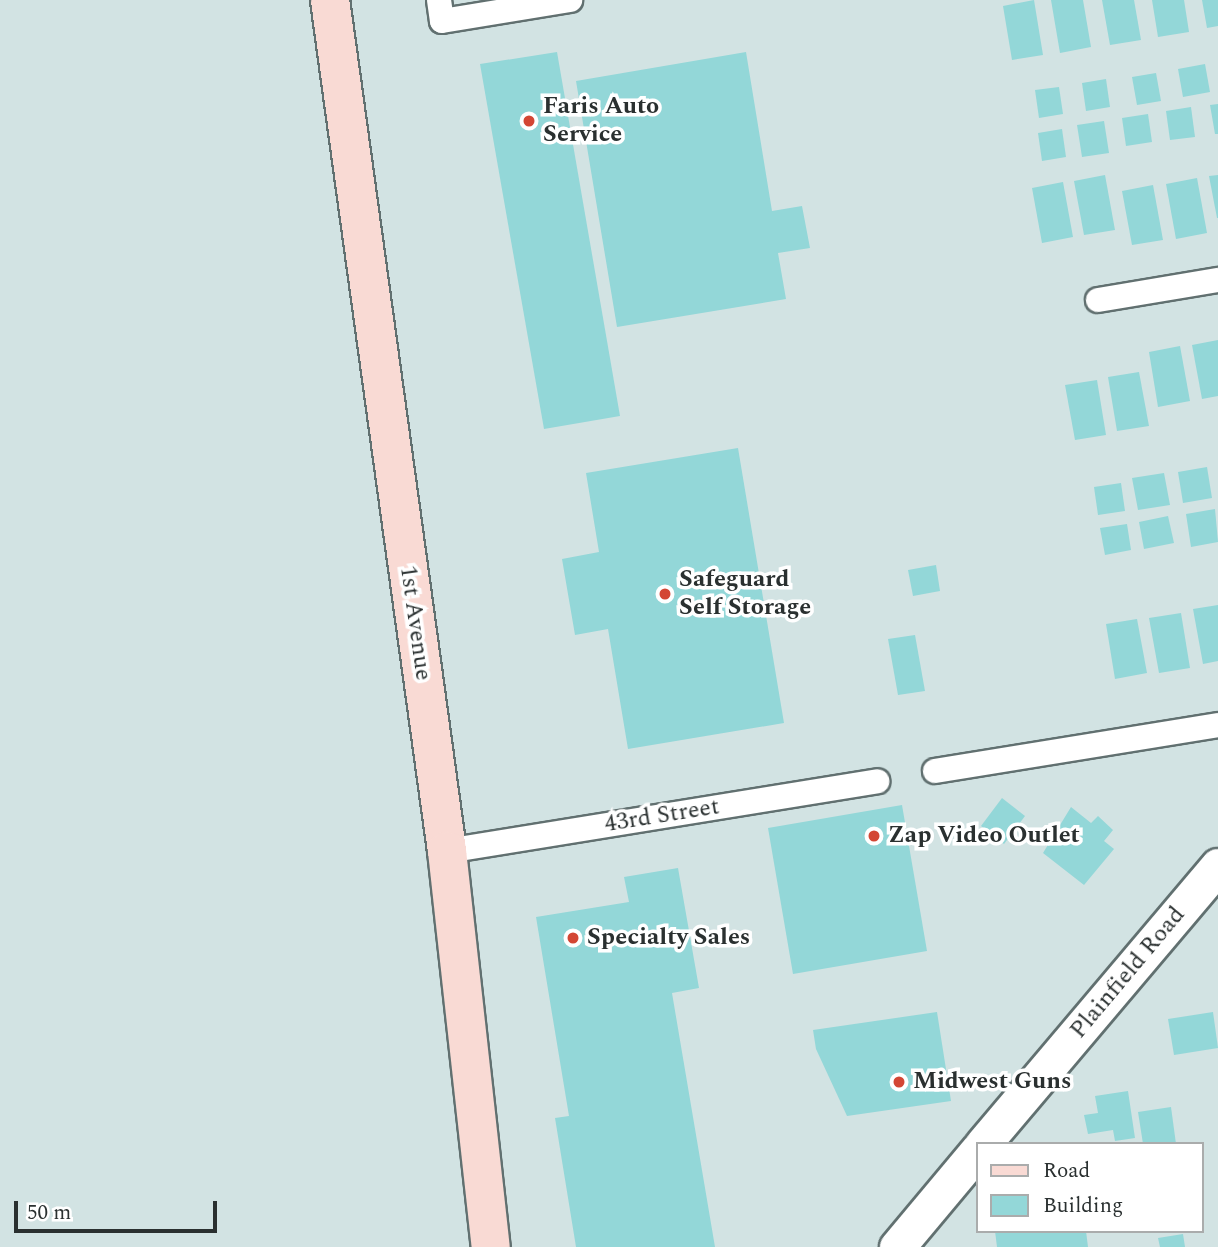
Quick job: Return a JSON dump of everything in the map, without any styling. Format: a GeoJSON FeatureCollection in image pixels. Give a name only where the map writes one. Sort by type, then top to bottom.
{"type":"FeatureCollection","features":[{"type":"Feature","properties":{"kind":"main road","name":"1st Avenue"},"geometry":{"type":"LineString","coordinates":[[330,0],[447,851],[491,1247]]}},
{"type":"Feature","properties":{"kind":"street"},"geometry":{"type":"LineString","coordinates":[[440,10],[570,0]]}},
{"type":"Feature","properties":{"kind":"street"},"geometry":{"type":"LineString","coordinates":[[1098,300],[1218,280]]}},
{"type":"Feature","properties":{"kind":"street"},"geometry":{"type":"LineString","coordinates":[[935,772],[1218,725]]}},
{"type":"Feature","properties":{"kind":"street","name":"43rd Street"},"geometry":{"type":"LineString","coordinates":[[447,851],[877,781]]}},
{"type":"Feature","properties":{"kind":"street","name":"Plainfield Road"},"geometry":{"type":"LineString","coordinates":[[985,1142],[1218,866]]}},
{"type":"Feature","properties":{"kind":"street"},"geometry":{"type":"LineString","coordinates":[[897,1247],[976,1152]]}},
{"type":"Feature","properties":{"kind":"building"},"geometry":{"type":"Polygon","coordinates":[[[1034,0],[1043,55],[1012,60],[1003,6],[1034,0]]]}},
{"type":"Feature","properties":{"kind":"building"},"geometry":{"type":"Polygon","coordinates":[[[1051,0],[1083,0],[1091,47],[1060,53],[1051,0]]]}},
{"type":"Feature","properties":{"kind":"building"},"geometry":{"type":"Polygon","coordinates":[[[1102,0],[1134,0],[1141,40],[1110,45],[1102,0]]]}},
{"type":"Feature","properties":{"kind":"building"},"geometry":{"type":"Polygon","coordinates":[[[1152,0],[1184,0],[1189,32],[1158,37],[1152,0]]]}},
{"type":"Feature","properties":{"kind":"building"},"geometry":{"type":"Polygon","coordinates":[[[1202,0],[1218,0],[1218,26],[1207,28],[1202,0]]]}},
{"type":"Feature","properties":{"kind":"building"},"geometry":{"type":"Polygon","coordinates":[[[557,52],[620,416],[544,429],[480,64],[557,52]]]}},
{"type":"Feature","properties":{"kind":"building"},"geometry":{"type":"Polygon","coordinates":[[[746,52],[772,211],[802,206],[810,248],[778,253],[786,299],[617,327],[576,81],[746,52]]]}},
{"type":"Feature","properties":{"kind":"building"},"geometry":{"type":"Polygon","coordinates":[[[1205,64],[1210,92],[1183,97],[1178,69],[1205,64]]]}},
{"type":"Feature","properties":{"kind":"building"},"geometry":{"type":"Polygon","coordinates":[[[1156,73],[1161,101],[1137,105],[1132,77],[1156,73]]]}},
{"type":"Feature","properties":{"kind":"building"},"geometry":{"type":"Polygon","coordinates":[[[1106,79],[1110,107],[1086,111],[1082,83],[1106,79]]]}},
{"type":"Feature","properties":{"kind":"building"},"geometry":{"type":"Polygon","coordinates":[[[1059,87],[1063,114],[1039,118],[1035,90],[1059,87]]]}},
{"type":"Feature","properties":{"kind":"building"},"geometry":{"type":"Polygon","coordinates":[[[1218,104],[1218,134],[1215,134],[1210,105],[1218,104]]]}},
{"type":"Feature","properties":{"kind":"building"},"geometry":{"type":"Polygon","coordinates":[[[1191,107],[1195,137],[1170,140],[1166,111],[1191,107]]]}},
{"type":"Feature","properties":{"kind":"building"},"geometry":{"type":"Polygon","coordinates":[[[1148,114],[1152,142],[1126,146],[1122,118],[1148,114]]]}},
{"type":"Feature","properties":{"kind":"building"},"geometry":{"type":"Polygon","coordinates":[[[1104,121],[1109,153],[1082,157],[1077,125],[1104,121]]]}},
{"type":"Feature","properties":{"kind":"building"},"geometry":{"type":"Polygon","coordinates":[[[1062,129],[1066,157],[1042,161],[1038,133],[1062,129]]]}},
{"type":"Feature","properties":{"kind":"building"},"geometry":{"type":"Polygon","coordinates":[[[1105,175],[1115,230],[1084,235],[1074,181],[1105,175]]]}},
{"type":"Feature","properties":{"kind":"building"},"geometry":{"type":"Polygon","coordinates":[[[1218,175],[1218,218],[1217,218],[1209,176],[1218,175]]]}},
{"type":"Feature","properties":{"kind":"building"},"geometry":{"type":"Polygon","coordinates":[[[1197,178],[1207,233],[1176,239],[1166,184],[1197,178]]]}},
{"type":"Feature","properties":{"kind":"building"},"geometry":{"type":"Polygon","coordinates":[[[1063,182],[1073,237],[1042,243],[1032,188],[1063,182]]]}},
{"type":"Feature","properties":{"kind":"building"},"geometry":{"type":"Polygon","coordinates":[[[1153,185],[1163,240],[1132,245],[1122,191],[1153,185]]]}},
{"type":"Feature","properties":{"kind":"building"},"geometry":{"type":"Polygon","coordinates":[[[1218,340],[1218,396],[1202,399],[1192,345],[1218,340]]]}},
{"type":"Feature","properties":{"kind":"building"},"geometry":{"type":"Polygon","coordinates":[[[1180,346],[1190,401],[1158,407],[1149,352],[1180,346]]]}},
{"type":"Feature","properties":{"kind":"building"},"geometry":{"type":"Polygon","coordinates":[[[1139,372],[1149,426],[1117,431],[1108,377],[1139,372]]]}},
{"type":"Feature","properties":{"kind":"building"},"geometry":{"type":"Polygon","coordinates":[[[1097,380],[1106,435],[1075,440],[1065,385],[1097,380]]]}},
{"type":"Feature","properties":{"kind":"building","name":"Safeguard Self Storage"},"geometry":{"type":"Polygon","coordinates":[[[738,448],[784,723],[628,749],[608,629],[575,635],[562,559],[599,552],[586,473],[738,448]]]}},
{"type":"Feature","properties":{"kind":"building"},"geometry":{"type":"Polygon","coordinates":[[[1207,467],[1212,498],[1183,503],[1178,472],[1207,467]]]}},
{"type":"Feature","properties":{"kind":"building"},"geometry":{"type":"Polygon","coordinates":[[[1164,473],[1170,505],[1138,510],[1132,478],[1164,473]]]}},
{"type":"Feature","properties":{"kind":"building"},"geometry":{"type":"Polygon","coordinates":[[[1121,483],[1125,511],[1098,515],[1094,487],[1121,483]]]}},
{"type":"Feature","properties":{"kind":"building"},"geometry":{"type":"Polygon","coordinates":[[[1215,509],[1218,542],[1191,547],[1186,514],[1215,509]]]}},
{"type":"Feature","properties":{"kind":"building"},"geometry":{"type":"Polygon","coordinates":[[[1168,516],[1174,543],[1144,549],[1139,522],[1168,516]]]}},
{"type":"Feature","properties":{"kind":"building"},"geometry":{"type":"Polygon","coordinates":[[[1127,524],[1131,550],[1105,555],[1100,528],[1127,524]]]}},
{"type":"Feature","properties":{"kind":"building"},"geometry":{"type":"Polygon","coordinates":[[[936,565],[940,591],[913,596],[908,570],[936,565]]]}},
{"type":"Feature","properties":{"kind":"building"},"geometry":{"type":"Polygon","coordinates":[[[1218,605],[1218,661],[1203,664],[1193,609],[1218,605]]]}},
{"type":"Feature","properties":{"kind":"building"},"geometry":{"type":"Polygon","coordinates":[[[1181,613],[1190,668],[1159,673],[1149,618],[1181,613]]]}},
{"type":"Feature","properties":{"kind":"building"},"geometry":{"type":"Polygon","coordinates":[[[1137,619],[1147,673],[1115,679],[1106,624],[1137,619]]]}},
{"type":"Feature","properties":{"kind":"building"},"geometry":{"type":"Polygon","coordinates":[[[915,635],[925,691],[898,695],[888,639],[915,635]]]}},
{"type":"Feature","properties":{"kind":"building"},"geometry":{"type":"Polygon","coordinates":[[[1002,798],[1025,816],[1004,844],[981,826],[1002,798]]]}},
{"type":"Feature","properties":{"kind":"building"},"geometry":{"type":"Polygon","coordinates":[[[902,805],[927,951],[793,974],[768,828],[902,805]]]}},
{"type":"Feature","properties":{"kind":"building"},"geometry":{"type":"Polygon","coordinates":[[[1071,807],[1091,823],[1098,816],[1113,830],[1104,841],[1114,849],[1084,885],[1043,853],[1071,807]]]}},
{"type":"Feature","properties":{"kind":"building"},"geometry":{"type":"Polygon","coordinates":[[[678,868],[699,988],[672,993],[715,1247],[576,1247],[555,1118],[569,1116],[536,917],[629,902],[624,877],[678,868]]]}},
{"type":"Feature","properties":{"kind":"building"},"geometry":{"type":"Polygon","coordinates":[[[937,1012],[951,1101],[847,1116],[816,1049],[813,1030],[937,1012]]]}},
{"type":"Feature","properties":{"kind":"building"},"geometry":{"type":"Polygon","coordinates":[[[1213,1012],[1218,1048],[1174,1055],[1168,1019],[1213,1012]]]}},
{"type":"Feature","properties":{"kind":"building"},"geometry":{"type":"Polygon","coordinates":[[[1128,1091],[1135,1138],[1115,1141],[1113,1130],[1088,1134],[1084,1115],[1098,1113],[1095,1096],[1128,1091]]]}},
{"type":"Feature","properties":{"kind":"building"},"geometry":{"type":"Polygon","coordinates":[[[1171,1107],[1176,1142],[1143,1142],[1138,1112],[1171,1107]]]}},
{"type":"Feature","properties":{"kind":"building"},"geometry":{"type":"Polygon","coordinates":[[[995,1233],[1086,1233],[1088,1247],[997,1247],[995,1233]]]}},
{"type":"Feature","properties":{"kind":"building"},"geometry":{"type":"Polygon","coordinates":[[[1183,1234],[1185,1247],[1160,1247],[1158,1238],[1183,1234]]]}},
{"type":"Feature","properties":{"kind":"place","name":"Faris Auto Service"},"geometry":{"type":"Point","coordinates":[529,121]}},
{"type":"Feature","properties":{"kind":"place","name":"Safeguard Self Storage"},"geometry":{"type":"Point","coordinates":[665,594]}},
{"type":"Feature","properties":{"kind":"place","name":"Zap Video Outlet"},"geometry":{"type":"Point","coordinates":[874,836]}},
{"type":"Feature","properties":{"kind":"place","name":"Specialty Sales"},"geometry":{"type":"Point","coordinates":[573,938]}},
{"type":"Feature","properties":{"kind":"place","name":"Midwest Guns"},"geometry":{"type":"Point","coordinates":[899,1082]}}]}
